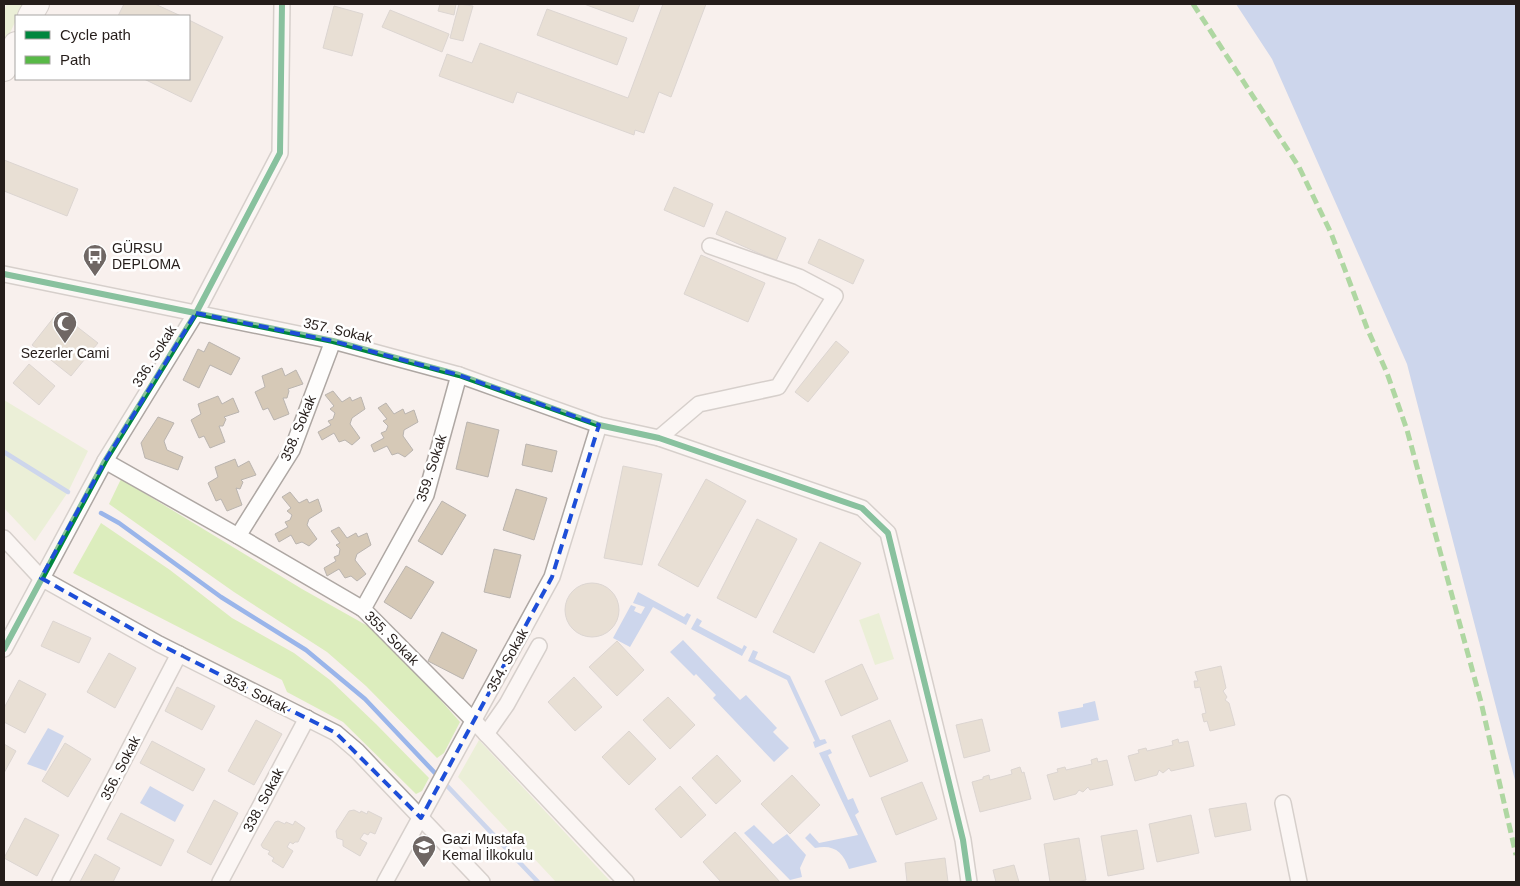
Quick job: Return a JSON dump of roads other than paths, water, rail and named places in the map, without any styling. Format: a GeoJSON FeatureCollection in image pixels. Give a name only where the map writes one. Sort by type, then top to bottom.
{"type":"FeatureCollection","features":[{"type":"Feature","properties":{"kind":"main road"},"geometry":{"type":"LineString","coordinates":[[31,15],[37,4]]}},
{"type":"Feature","properties":{"kind":"main road"},"geometry":{"type":"LineString","coordinates":[[4,69],[15,46]]}},
{"type":"Feature","properties":{"kind":"street","name":"336. Sokak"},"geometry":{"type":"LineString","coordinates":[[4,649],[105,461],[196,313],[280,153],[282,4]]}},
{"type":"Feature","properties":{"kind":"street"},"geometry":{"type":"LineString","coordinates":[[659,438],[699,404],[778,387],[835,296],[799,277],[710,246]]}},
{"type":"Feature","properties":{"kind":"street","name":"357. Sokak"},"geometry":{"type":"LineString","coordinates":[[4,274],[333,341],[459,375],[599,425],[659,438],[862,508],[888,533],[963,840],[969,882]]}},
{"type":"Feature","properties":{"kind":"street","name":"358. Sokak"},"geometry":{"type":"LineString","coordinates":[[238,536],[292,450],[333,341]]}},
{"type":"Feature","properties":{"kind":"street","name":"359. Sokak"},"geometry":{"type":"LineString","coordinates":[[362,609],[426,495],[459,375]]}},
{"type":"Feature","properties":{"kind":"street","name":"354. Sokak"},"geometry":{"type":"LineString","coordinates":[[385,882],[552,577],[599,425]]}},
{"type":"Feature","properties":{"kind":"street","name":"355. Sokak"},"geometry":{"type":"LineString","coordinates":[[105,461],[362,609],[474,721],[626,882]]}},
{"type":"Feature","properties":{"kind":"street","name":"353. Sokak"},"geometry":{"type":"LineString","coordinates":[[4,538],[41,578],[179,654],[336,732],[356,750],[482,882]]}},
{"type":"Feature","properties":{"kind":"street"},"geometry":{"type":"LineString","coordinates":[[486,734],[507,704],[539,646]]}},
{"type":"Feature","properties":{"kind":"street","name":"356. Sokak"},"geometry":{"type":"LineString","coordinates":[[60,882],[179,654]]}},
{"type":"Feature","properties":{"kind":"street","name":"338. Sokak"},"geometry":{"type":"LineString","coordinates":[[220,882],[307,718]]}},
{"type":"Feature","properties":{"kind":"street"},"geometry":{"type":"LineString","coordinates":[[1283,803],[1299,882]]}},
{"type":"Feature","properties":{"kind":"water"},"geometry":{"type":"Polygon","coordinates":[[[1236,4],[1516,4],[1516,784],[1407,364],[1272,59],[1236,4]]]}},
{"type":"Feature","properties":{"kind":"water"},"geometry":{"type":"Polygon","coordinates":[[[638,592],[684,617],[687,613],[691,615],[686,625],[653,607],[630,647],[613,638],[631,605],[636,607],[634,611],[641,614],[645,607],[633,603],[638,592]]]}},
{"type":"Feature","properties":{"kind":"water"},"geometry":{"type":"Polygon","coordinates":[[[697,618],[702,621],[699,626],[742,649],[744,645],[747,647],[742,656],[691,629],[697,618]]]}},
{"type":"Feature","properties":{"kind":"water"},"geometry":{"type":"Polygon","coordinates":[[[683,640],[740,700],[746,695],[777,728],[773,732],[789,748],[774,762],[713,698],[716,695],[696,674],[694,676],[670,652],[683,640]]]}},
{"type":"Feature","properties":{"kind":"water"},"geometry":{"type":"Polygon","coordinates":[[[753,650],[758,652],[755,659],[790,676],[820,740],[825,739],[827,743],[815,748],[813,742],[815,741],[787,680],[748,661],[753,650]]]}},
{"type":"Feature","properties":{"kind":"water"},"geometry":{"type":"Polygon","coordinates":[[[1095,701],[1099,720],[1061,728],[1058,712],[1083,707],[1083,704],[1095,701]]]}},
{"type":"Feature","properties":{"kind":"water"},"geometry":{"type":"Polygon","coordinates":[[[48,728],[64,736],[46,771],[27,764],[48,728]]]}},
{"type":"Feature","properties":{"kind":"water"},"geometry":{"type":"Polygon","coordinates":[[[830,749],[832,753],[828,755],[848,800],[853,798],[859,812],[855,815],[877,862],[849,869],[844,858],[836,850],[827,847],[815,848],[805,838],[810,833],[819,843],[858,835],[819,753],[830,749]]]}},
{"type":"Feature","properties":{"kind":"water"},"geometry":{"type":"Polygon","coordinates":[[[150,786],[184,805],[175,822],[140,803],[150,786]]]}},
{"type":"Feature","properties":{"kind":"water"},"geometry":{"type":"Polygon","coordinates":[[[754,825],[773,844],[787,834],[806,855],[800,868],[802,877],[790,880],[744,833],[754,825]]]}},
{"type":"Feature","properties":{"kind":"waterway"},"geometry":{"type":"LineString","coordinates":[[4,452],[68,492]]}},
{"type":"Feature","properties":{"kind":"waterway"},"geometry":{"type":"LineString","coordinates":[[101,513],[119,523],[221,597],[306,650],[365,699],[538,882]]}},
{"type":"Feature","properties":{"kind":"place","name":"GÜRSU DEPLOMA"},"geometry":{"type":"Point","coordinates":[95,277]}},
{"type":"Feature","properties":{"kind":"place","name":"Sezerler Cami"},"geometry":{"type":"Point","coordinates":[65,344]}},
{"type":"Feature","properties":{"kind":"place","name":"Gazi Mustafa Kemal İlkokulu"},"geometry":{"type":"Point","coordinates":[424,868]}}]}
